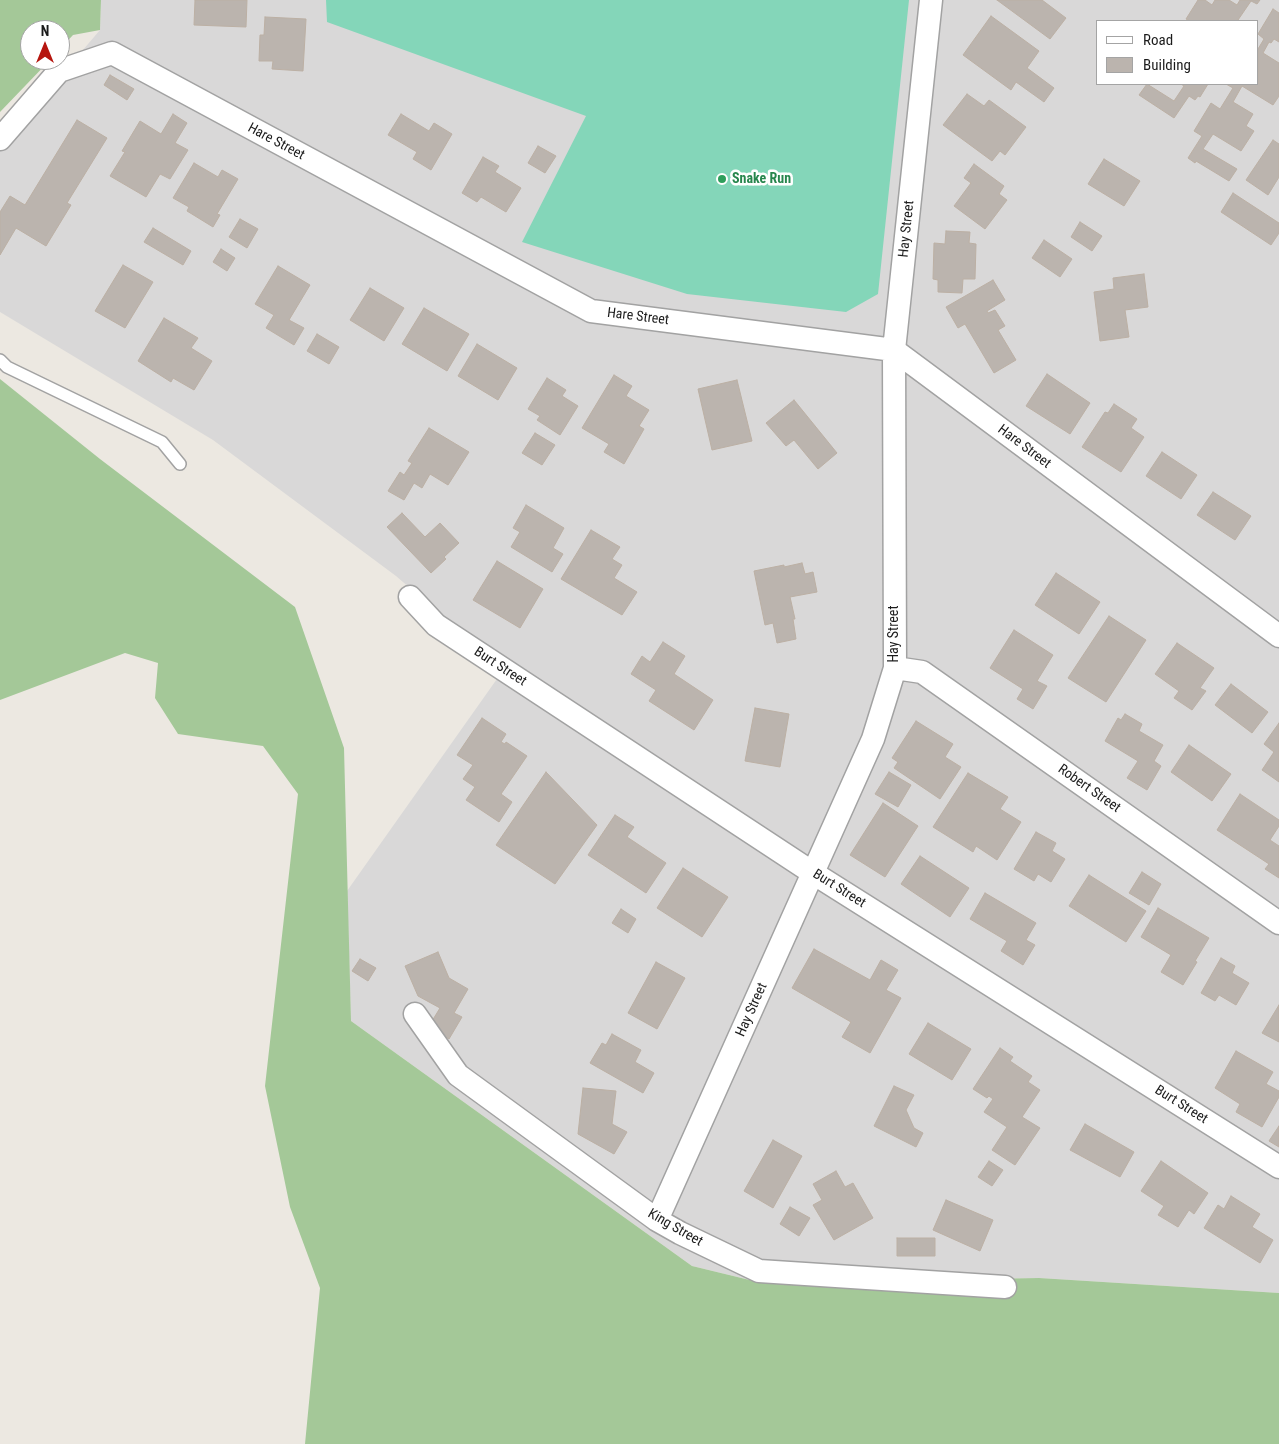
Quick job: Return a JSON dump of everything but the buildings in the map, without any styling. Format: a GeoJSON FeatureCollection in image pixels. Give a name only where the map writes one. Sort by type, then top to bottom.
{"type":"FeatureCollection","features":[{"type":"Feature","properties":{"kind":"street","name":"Hay Street"},"geometry":{"type":"LineString","coordinates":[[657,1220],[873,739],[895,668],[894,350],[931,0]]}},
{"type":"Feature","properties":{"kind":"street","name":"Hare Street"},"geometry":{"type":"LineString","coordinates":[[0,139],[59,71],[112,53],[591,311],[894,350],[1279,636]]}},
{"type":"Feature","properties":{"kind":"street","name":"Burt Street"},"geometry":{"type":"LineString","coordinates":[[410,597],[436,625],[814,873],[1279,1167]]}},
{"type":"Feature","properties":{"kind":"street","name":"Robert Street"},"geometry":{"type":"LineString","coordinates":[[895,668],[922,672],[1279,922]]}},
{"type":"Feature","properties":{"kind":"street","name":"King Street"},"geometry":{"type":"LineString","coordinates":[[414,1014],[458,1075],[657,1220],[760,1271],[1005,1287]]}},
{"type":"Feature","properties":{"kind":"lane"},"geometry":{"type":"LineString","coordinates":[[0,360],[7,367],[162,442],[180,464]]}},
{"type":"Feature","properties":{"kind":"shaded area"},"geometry":{"type":"Polygon","coordinates":[[[101,0],[1279,0],[1279,1293],[1039,1278],[762,1283],[692,1266],[351,1021],[347,891],[504,669],[396,576],[213,440],[0,312],[0,147],[66,70],[70,70],[70,65],[100,30],[101,0]]]}},
{"type":"Feature","properties":{"kind":"green space"},"geometry":{"type":"Polygon","coordinates":[[[0,0],[101,0],[100,30],[73,35],[70,38],[70,20],[20,20],[20,70],[40,70],[0,112],[0,0]]]}},
{"type":"Feature","properties":{"kind":"green space","name":"Snake Run"},"geometry":{"type":"Polygon","coordinates":[[[326,0],[909,0],[878,294],[846,312],[687,294],[522,242],[586,116],[327,22],[326,0]]]}},
{"type":"Feature","properties":{"kind":"green space"},"geometry":{"type":"Polygon","coordinates":[[[0,379],[100,459],[295,607],[344,748],[351,1021],[692,1266],[762,1283],[1039,1278],[1279,1293],[1279,1444],[305,1444],[320,1288],[290,1207],[265,1086],[298,794],[263,746],[178,734],[155,698],[158,663],[125,653],[0,700],[0,379]]]}},
{"type":"Feature","properties":{"kind":"place","name":"Snake Run"},"geometry":{"type":"Point","coordinates":[722,179]}}]}
